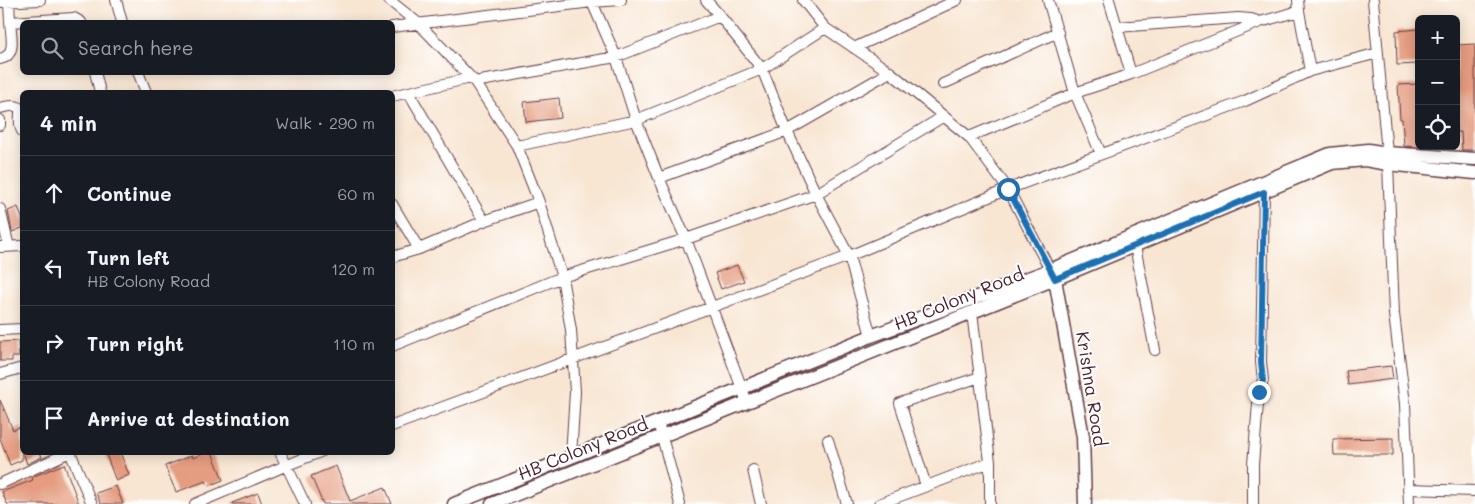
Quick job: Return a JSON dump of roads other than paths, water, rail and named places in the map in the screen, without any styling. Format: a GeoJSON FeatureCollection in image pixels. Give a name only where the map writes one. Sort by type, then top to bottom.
{"type":"FeatureCollection","features":[{"type":"Feature","properties":{"kind":"street"},"geometry":{"type":"LineString","coordinates":[[0,59],[10,55],[12,49],[10,22],[4,2],[40,0]]}},
{"type":"Feature","properties":{"kind":"street"},"geometry":{"type":"LineString","coordinates":[[116,0],[121,20]]}},
{"type":"Feature","properties":{"kind":"street"},"geometry":{"type":"LineString","coordinates":[[389,0],[419,24],[473,80],[517,146],[539,202],[562,277],[571,330],[575,392],[571,456]]}},
{"type":"Feature","properties":{"kind":"street"},"geometry":{"type":"LineString","coordinates":[[395,27],[621,0]]}},
{"type":"Feature","properties":{"kind":"street"},"geometry":{"type":"LineString","coordinates":[[706,0],[762,70],[816,194],[849,256],[871,336]]}},
{"type":"Feature","properties":{"kind":"street"},"geometry":{"type":"LineString","coordinates":[[803,0],[825,28],[890,72],[969,137],[1008,189],[1053,275]]}},
{"type":"Feature","properties":{"kind":"street"},"geometry":{"type":"LineString","coordinates":[[854,48],[957,0]]}},
{"type":"Feature","properties":{"kind":"street"},"geometry":{"type":"LineString","coordinates":[[1048,0],[1075,93],[1100,154]]}},
{"type":"Feature","properties":{"kind":"street"},"geometry":{"type":"LineString","coordinates":[[1109,0],[1131,74]]}},
{"type":"Feature","properties":{"kind":"street"},"geometry":{"type":"LineString","coordinates":[[1298,0],[1310,71]]}},
{"type":"Feature","properties":{"kind":"street"},"geometry":{"type":"LineString","coordinates":[[1373,0],[1387,158],[1394,314],[1405,404],[1409,504]]}},
{"type":"Feature","properties":{"kind":"street"},"geometry":{"type":"LineString","coordinates":[[592,2],[616,57],[636,120],[686,239],[747,402]]}},
{"type":"Feature","properties":{"kind":"street"},"geometry":{"type":"LineString","coordinates":[[969,137],[1075,93],[1131,74],[1260,22],[1299,11]]}},
{"type":"Feature","properties":{"kind":"street"},"geometry":{"type":"LineString","coordinates":[[395,95],[473,80],[616,57],[720,16]]}},
{"type":"Feature","properties":{"kind":"street"},"geometry":{"type":"LineString","coordinates":[[42,20],[74,18],[78,20]]}},
{"type":"Feature","properties":{"kind":"street"},"geometry":{"type":"LineString","coordinates":[[1117,27],[1238,18],[1247,18],[1260,22]]}},
{"type":"Feature","properties":{"kind":"street"},"geometry":{"type":"LineString","coordinates":[[10,22],[20,21]]}},
{"type":"Feature","properties":{"kind":"street"},"geometry":{"type":"LineString","coordinates":[[517,146],[636,120],[762,70],[825,28]]}},
{"type":"Feature","properties":{"kind":"street"},"geometry":{"type":"LineString","coordinates":[[943,84],[1058,32]]}},
{"type":"Feature","properties":{"kind":"street"},"geometry":{"type":"LineString","coordinates":[[395,425],[849,256],[1008,189],[1245,101],[1310,71],[1378,53]]}},
{"type":"Feature","properties":{"kind":"street"},"geometry":{"type":"LineString","coordinates":[[659,178],[787,131],[890,72]]}},
{"type":"Feature","properties":{"kind":"street"},"geometry":{"type":"LineString","coordinates":[[96,75],[100,90]]}},
{"type":"Feature","properties":{"kind":"street"},"geometry":{"type":"LineString","coordinates":[[139,75],[145,90]]}},
{"type":"Feature","properties":{"kind":"street"},"geometry":{"type":"LineString","coordinates":[[409,93],[484,222]]}},
{"type":"Feature","properties":{"kind":"street"},"geometry":{"type":"LineString","coordinates":[[0,108],[15,105],[20,110]]}},
{"type":"Feature","properties":{"kind":"street"},"geometry":{"type":"LineString","coordinates":[[395,345],[562,277],[686,239],[816,194],[944,116]]}},
{"type":"Feature","properties":{"kind":"street"},"geometry":{"type":"LineString","coordinates":[[0,120],[0,125]]}},
{"type":"Feature","properties":{"kind":"street"},"geometry":{"type":"LineString","coordinates":[[454,504],[871,336],[1053,275],[1330,154],[1368,150],[1387,158],[1475,158]]}},
{"type":"Feature","properties":{"kind":"street","name":"HB Colony Road"},"geometry":{"type":"LineString","coordinates":[[492,504],[511,500],[663,436],[972,312],[1053,275],[1135,246],[1332,163],[1387,158],[1475,172]]}},
{"type":"Feature","properties":{"kind":"street"},"geometry":{"type":"LineString","coordinates":[[1253,504],[1255,437],[1259,392],[1263,380],[1261,362],[1264,192]]}},
{"type":"Feature","properties":{"kind":"street"},"geometry":{"type":"LineString","coordinates":[[395,256],[419,249],[539,202]]}},
{"type":"Feature","properties":{"kind":"street"},"geometry":{"type":"LineString","coordinates":[[0,209],[5,247],[20,246]]}},
{"type":"Feature","properties":{"kind":"street"},"geometry":{"type":"LineString","coordinates":[[395,209],[419,249]]}},
{"type":"Feature","properties":{"kind":"street"},"geometry":{"type":"LineString","coordinates":[[1135,246],[1155,350]]}},
{"type":"Feature","properties":{"kind":"street","name":"Krishna Road"},"geometry":{"type":"LineString","coordinates":[[1053,275],[1084,437],[1085,504]]}},
{"type":"Feature","properties":{"kind":"street"},"geometry":{"type":"LineString","coordinates":[[972,312],[990,462],[990,504]]}},
{"type":"Feature","properties":{"kind":"street"},"geometry":{"type":"LineString","coordinates":[[0,330],[20,329]]}},
{"type":"Feature","properties":{"kind":"street"},"geometry":{"type":"LineString","coordinates":[[0,374],[20,369]]}},
{"type":"Feature","properties":{"kind":"street"},"geometry":{"type":"LineString","coordinates":[[926,486],[900,403],[980,377]]}},
{"type":"Feature","properties":{"kind":"street"},"geometry":{"type":"LineString","coordinates":[[658,422],[680,504]]}},
{"type":"Feature","properties":{"kind":"street"},"geometry":{"type":"LineString","coordinates":[[828,440],[847,504]]}},
{"type":"Feature","properties":{"kind":"street"},"geometry":{"type":"LineString","coordinates":[[0,484],[63,455]]}},
{"type":"Feature","properties":{"kind":"street"},"geometry":{"type":"LineString","coordinates":[[71,455],[92,504]]}},
{"type":"Feature","properties":{"kind":"street"},"geometry":{"type":"LineString","coordinates":[[281,455],[305,504]]}},
{"type":"Feature","properties":{"kind":"street"},"geometry":{"type":"LineString","coordinates":[[195,504],[312,455]]}},
{"type":"Feature","properties":{"kind":"street"},"geometry":{"type":"LineString","coordinates":[[879,504],[990,462]]}},
{"type":"Feature","properties":{"kind":"street"},"geometry":{"type":"LineString","coordinates":[[753,470],[761,504]]}},
{"type":"Feature","properties":{"kind":"street"},"geometry":{"type":"LineString","coordinates":[[1408,489],[1475,491]]}},
{"type":"Feature","properties":{"kind":"street"},"geometry":{"type":"LineString","coordinates":[[910,493],[912,504]]}}]}
